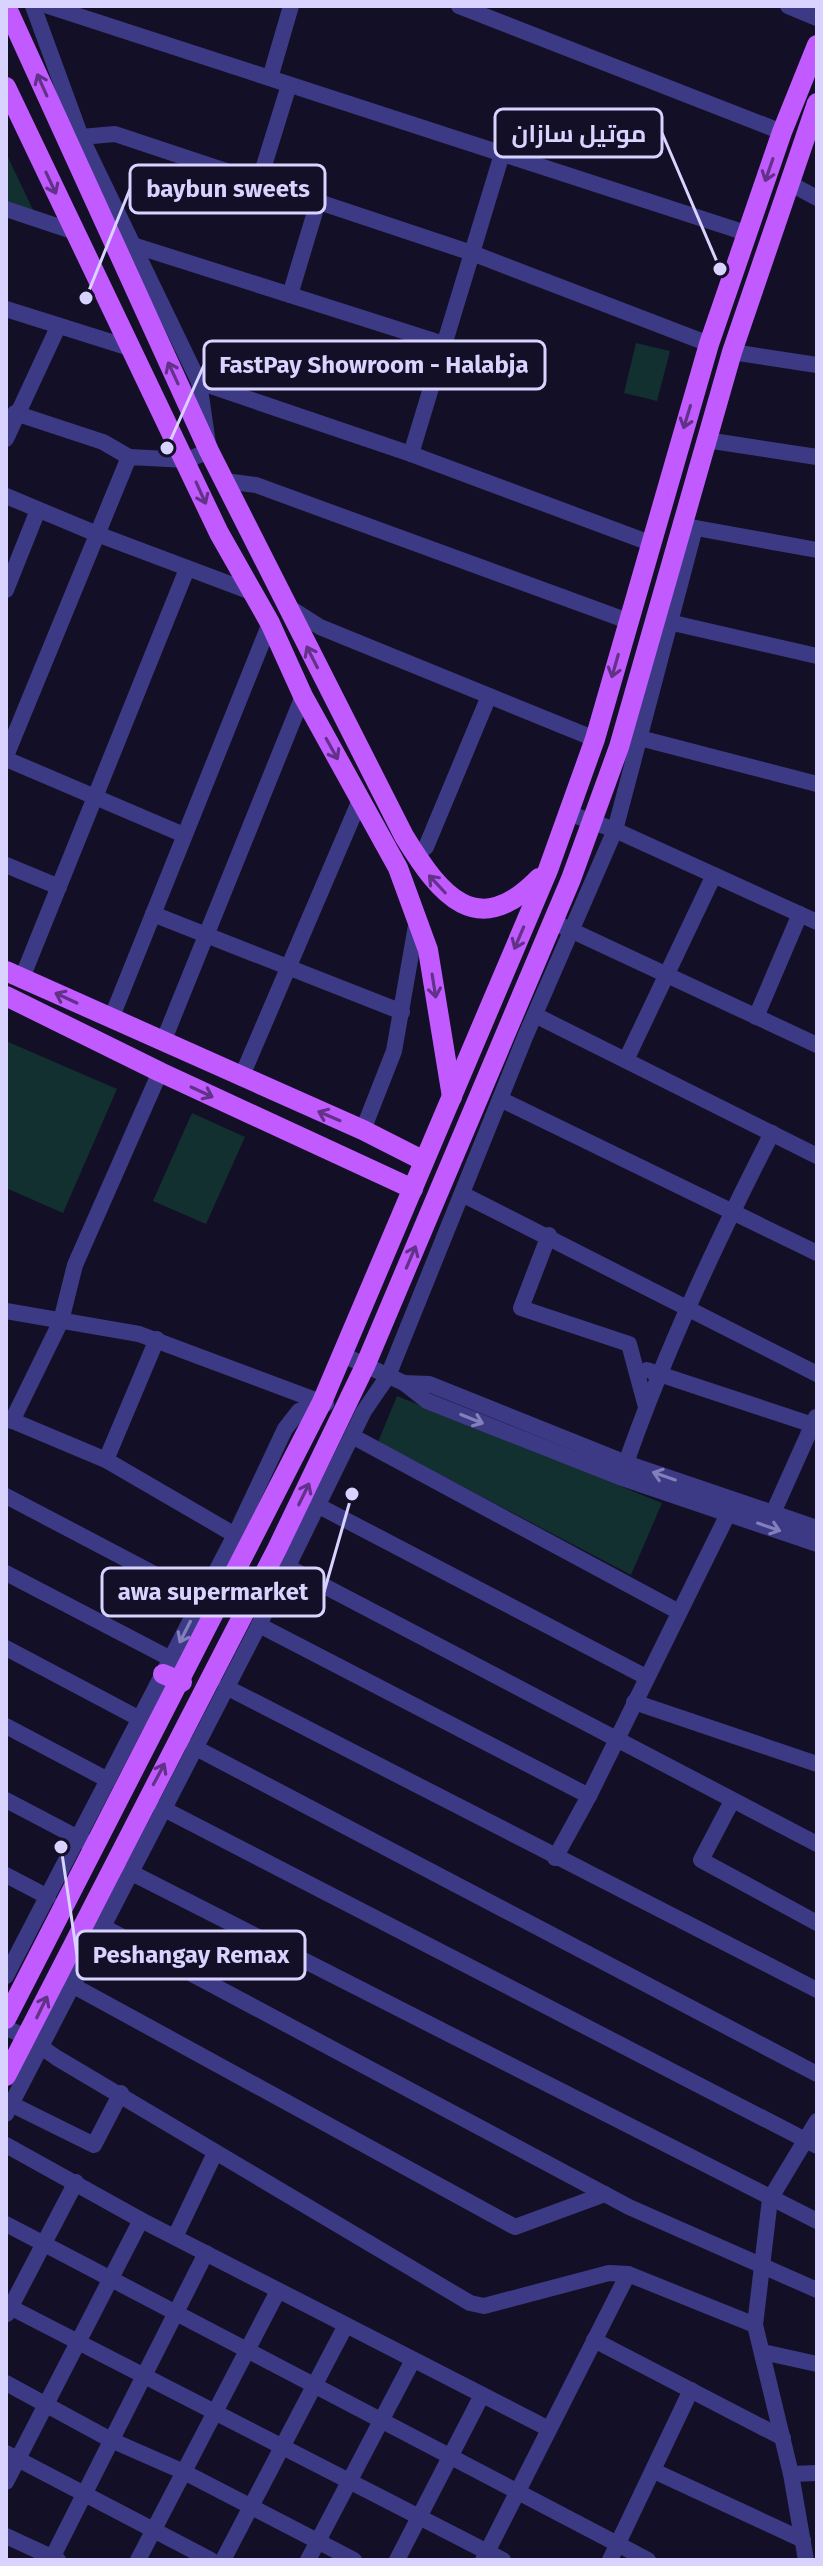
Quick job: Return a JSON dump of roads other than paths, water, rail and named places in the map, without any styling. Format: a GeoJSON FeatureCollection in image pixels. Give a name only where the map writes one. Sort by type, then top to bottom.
{"type":"FeatureCollection","features":[{"type":"Feature","properties":{"kind":"main road"},"geometry":{"type":"LineString","coordinates":[[6,6],[209,451],[285,606],[415,855],[433,882],[458,904],[485,910],[507,906],[548,870]]}},
{"type":"Feature","properties":{"kind":"main road"},"geometry":{"type":"LineString","coordinates":[[6,2019],[87,1843],[172,1672],[322,1402],[548,870],[595,739],[709,344],[782,132],[817,45]]}},
{"type":"Feature","properties":{"kind":"main road"},"geometry":{"type":"LineString","coordinates":[[6,87],[11,108],[187,460],[219,533],[270,623],[303,696],[385,845],[418,915],[428,950],[452,1097]]}},
{"type":"Feature","properties":{"kind":"main road"},"geometry":{"type":"LineString","coordinates":[[22,2055],[285,1557],[344,1410],[562,926],[593,821],[632,736],[688,527],[706,440],[789,183],[813,126],[817,103]]}},
{"type":"Feature","properties":{"kind":"main road"},"geometry":{"type":"LineString","coordinates":[[385,845],[404,836]]}},
{"type":"Feature","properties":{"kind":"main road"},"geometry":{"type":"LineString","coordinates":[[14,975],[363,1130],[424,1161]]}},
{"type":"Feature","properties":{"kind":"main road"},"geometry":{"type":"LineString","coordinates":[[6,996],[160,1072],[413,1189]]}},
{"type":"Feature","properties":{"kind":"street"},"geometry":{"type":"LineString","coordinates":[[15,413],[103,442],[129,457],[187,460],[209,451],[199,382],[81,137],[33,6]]}},
{"type":"Feature","properties":{"kind":"street"},"geometry":{"type":"LineString","coordinates":[[270,78],[291,6]]}},
{"type":"Feature","properties":{"kind":"street"},"geometry":{"type":"LineString","coordinates":[[459,6],[782,132]]}},
{"type":"Feature","properties":{"kind":"street"},"geometry":{"type":"LineString","coordinates":[[788,6],[817,18]]}},
{"type":"Feature","properties":{"kind":"street"},"geometry":{"type":"LineString","coordinates":[[57,7],[746,233]]}},
{"type":"Feature","properties":{"kind":"street"},"geometry":{"type":"LineString","coordinates":[[259,182],[289,85]]}},
{"type":"Feature","properties":{"kind":"street"},"geometry":{"type":"LineString","coordinates":[[81,137],[115,134],[472,253],[709,344]]}},
{"type":"Feature","properties":{"kind":"street"},"geometry":{"type":"LineString","coordinates":[[411,454],[502,154]]}},
{"type":"Feature","properties":{"kind":"street"},"geometry":{"type":"LineString","coordinates":[[789,183],[817,198]]}},
{"type":"Feature","properties":{"kind":"street"},"geometry":{"type":"LineString","coordinates":[[290,295],[318,202]]}},
{"type":"Feature","properties":{"kind":"street"},"geometry":{"type":"LineString","coordinates":[[6,209],[75,232]]}},
{"type":"Feature","properties":{"kind":"street"},"geometry":{"type":"LineString","coordinates":[[133,245],[444,344]]}},
{"type":"Feature","properties":{"kind":"street"},"geometry":{"type":"LineString","coordinates":[[6,309],[130,348]]}},
{"type":"Feature","properties":{"kind":"street"},"geometry":{"type":"LineString","coordinates":[[6,439],[15,413],[58,327]]}},
{"type":"Feature","properties":{"kind":"street"},"geometry":{"type":"LineString","coordinates":[[732,352],[817,365]]}},
{"type":"Feature","properties":{"kind":"street"},"geometry":{"type":"LineString","coordinates":[[199,382],[411,454],[650,543]]}},
{"type":"Feature","properties":{"kind":"street"},"geometry":{"type":"LineString","coordinates":[[706,440],[817,457]]}},
{"type":"Feature","properties":{"kind":"street"},"geometry":{"type":"LineString","coordinates":[[129,457],[6,758],[184,835]]}},
{"type":"Feature","properties":{"kind":"street"},"geometry":{"type":"LineString","coordinates":[[225,481],[256,485],[628,621]]}},
{"type":"Feature","properties":{"kind":"street"},"geometry":{"type":"LineString","coordinates":[[6,496],[254,593]]}},
{"type":"Feature","properties":{"kind":"street"},"geometry":{"type":"LineString","coordinates":[[6,590],[38,510]]}},
{"type":"Feature","properties":{"kind":"street"},"geometry":{"type":"LineString","coordinates":[[121,2093],[94,2145],[8,2109],[22,2055],[72,1985],[130,1872],[140,1830],[162,1808],[259,1625],[285,1557],[317,1505],[364,1411],[396,1379],[500,1099],[535,1015],[562,926],[615,830],[632,736],[673,623],[688,527],[817,550]]}},
{"type":"Feature","properties":{"kind":"street"},"geometry":{"type":"LineString","coordinates":[[14,975],[59,887],[187,569]]}},
{"type":"Feature","properties":{"kind":"street"},"geometry":{"type":"LineString","coordinates":[[285,606],[320,627],[595,739]]}},
{"type":"Feature","properties":{"kind":"street"},"geometry":{"type":"LineString","coordinates":[[111,1019],[270,623]]}},
{"type":"Feature","properties":{"kind":"street"},"geometry":{"type":"LineString","coordinates":[[673,623],[817,656]]}},
{"type":"Feature","properties":{"kind":"street"},"geometry":{"type":"LineString","coordinates":[[163,1042],[303,696]]}},
{"type":"Feature","properties":{"kind":"street"},"geometry":{"type":"LineString","coordinates":[[415,855],[426,847],[489,696]]}},
{"type":"Feature","properties":{"kind":"street"},"geometry":{"type":"LineString","coordinates":[[632,736],[817,784]]}},
{"type":"Feature","properties":{"kind":"street"},"geometry":{"type":"LineString","coordinates":[[241,1078],[360,800]]}},
{"type":"Feature","properties":{"kind":"street"},"geometry":{"type":"LineString","coordinates":[[568,813],[615,830],[817,922]]}},
{"type":"Feature","properties":{"kind":"street"},"geometry":{"type":"LineString","coordinates":[[6,865],[59,887]]}},
{"type":"Feature","properties":{"kind":"street"},"geometry":{"type":"LineString","coordinates":[[626,1060],[714,875]]}},
{"type":"Feature","properties":{"kind":"street"},"geometry":{"type":"LineString","coordinates":[[153,914],[402,1012]]}},
{"type":"Feature","properties":{"kind":"street"},"geometry":{"type":"LineString","coordinates":[[756,1017],[800,914]]}},
{"type":"Feature","properties":{"kind":"street"},"geometry":{"type":"LineString","coordinates":[[363,1130],[383,1084],[402,1012],[418,915]]}},
{"type":"Feature","properties":{"kind":"street"},"geometry":{"type":"LineString","coordinates":[[562,926],[817,1045]]}},
{"type":"Feature","properties":{"kind":"street"},"geometry":{"type":"LineString","coordinates":[[535,1015],[817,1156]]}},
{"type":"Feature","properties":{"kind":"street"},"geometry":{"type":"LineString","coordinates":[[160,1072],[75,1265],[61,1321],[9,1420],[106,1460],[235,1535]]}},
{"type":"Feature","properties":{"kind":"street"},"geometry":{"type":"LineString","coordinates":[[500,1099],[817,1253]]}},
{"type":"Feature","properties":{"kind":"street"},"geometry":{"type":"LineString","coordinates":[[626,1463],[657,1373],[731,1212],[772,1133]]}},
{"type":"Feature","properties":{"kind":"street"},"geometry":{"type":"LineString","coordinates":[[464,1195],[549,1235],[817,1374]]}},
{"type":"Feature","properties":{"kind":"street"},"geometry":{"type":"LineString","coordinates":[[549,1235],[521,1308],[629,1344],[646,1407]]}},
{"type":"Feature","properties":{"kind":"street"},"geometry":{"type":"LineString","coordinates":[[6,1311],[157,1339],[344,1410]]}},
{"type":"Feature","properties":{"kind":"street"},"geometry":{"type":"LineString","coordinates":[[106,1460],[157,1339]]}},
{"type":"Feature","properties":{"kind":"street"},"geometry":{"type":"LineString","coordinates":[[341,1354],[396,1379],[427,1401],[622,1478],[817,1544]]}},
{"type":"Feature","properties":{"kind":"street"},"geometry":{"type":"LineString","coordinates":[[635,1366],[815,1420],[773,1513]]}},
{"type":"Feature","properties":{"kind":"street"},"geometry":{"type":"LineString","coordinates":[[396,1379],[429,1384],[626,1463],[817,1528]]}},
{"type":"Feature","properties":{"kind":"street"},"geometry":{"type":"LineString","coordinates":[[6,1976],[11,1954],[87,1843],[108,1780],[140,1719],[172,1672],[202,1599],[289,1423],[306,1407],[322,1402]]}},
{"type":"Feature","properties":{"kind":"street"},"geometry":{"type":"LineString","coordinates":[[352,1436],[679,1612]]}},
{"type":"Feature","properties":{"kind":"street"},"geometry":{"type":"LineString","coordinates":[[6,1496],[202,1599]]}},
{"type":"Feature","properties":{"kind":"street"},"geometry":{"type":"LineString","coordinates":[[317,1505],[646,1677]]}},
{"type":"Feature","properties":{"kind":"street"},"geometry":{"type":"LineString","coordinates":[[555,1858],[589,1796],[728,1514]]}},
{"type":"Feature","properties":{"kind":"street"},"geometry":{"type":"LineString","coordinates":[[285,1557],[732,1801],[817,1844]]}},
{"type":"Feature","properties":{"kind":"street"},"geometry":{"type":"LineString","coordinates":[[6,1573],[172,1672]]}},
{"type":"Feature","properties":{"kind":"street"},"geometry":{"type":"LineString","coordinates":[[259,1625],[589,1796]]}},
{"type":"Feature","properties":{"kind":"street"},"geometry":{"type":"LineString","coordinates":[[6,1648],[140,1719]]}},
{"type":"Feature","properties":{"kind":"street"},"geometry":{"type":"LineString","coordinates":[[226,1687],[817,1990]]}},
{"type":"Feature","properties":{"kind":"street"},"geometry":{"type":"LineString","coordinates":[[634,1702],[817,1764]]}},
{"type":"Feature","properties":{"kind":"street"},"geometry":{"type":"LineString","coordinates":[[6,1726],[108,1780]]}},
{"type":"Feature","properties":{"kind":"street"},"geometry":{"type":"LineString","coordinates":[[194,1747],[817,2074]]}},
{"type":"Feature","properties":{"kind":"street"},"geometry":{"type":"LineString","coordinates":[[6,1800],[87,1843]]}},
{"type":"Feature","properties":{"kind":"street"},"geometry":{"type":"LineString","coordinates":[[732,1801],[701,1860],[817,1923]]}},
{"type":"Feature","properties":{"kind":"street"},"geometry":{"type":"LineString","coordinates":[[162,1808],[811,2143]]}},
{"type":"Feature","properties":{"kind":"street"},"geometry":{"type":"LineString","coordinates":[[130,1872],[817,2221]]}},
{"type":"Feature","properties":{"kind":"street"},"geometry":{"type":"LineString","coordinates":[[6,1875],[48,1897]]}},
{"type":"Feature","properties":{"kind":"street"},"geometry":{"type":"LineString","coordinates":[[102,1926],[605,2194],[817,2290]]}},
{"type":"Feature","properties":{"kind":"street"},"geometry":{"type":"LineString","coordinates":[[72,1985],[515,2227],[605,2194]]}},
{"type":"Feature","properties":{"kind":"street"},"geometry":{"type":"LineString","coordinates":[[6,2028],[22,2055]]}},
{"type":"Feature","properties":{"kind":"street"},"geometry":{"type":"LineString","coordinates":[[22,2055],[57,2058],[121,2093],[215,2153],[476,2306],[609,2273],[628,2274],[755,2325]]}},
{"type":"Feature","properties":{"kind":"street"},"geometry":{"type":"LineString","coordinates":[[817,2121],[811,2143],[770,2199],[755,2325],[791,2474],[806,2560],[817,2559]]}},
{"type":"Feature","properties":{"kind":"street"},"geometry":{"type":"LineString","coordinates":[[6,2145],[141,2220],[549,2429]]}},
{"type":"Feature","properties":{"kind":"street"},"geometry":{"type":"LineString","coordinates":[[175,2237],[215,2153]]}},
{"type":"Feature","properties":{"kind":"street"},"geometry":{"type":"LineString","coordinates":[[76,2182],[7,2309],[80,2343],[420,2518],[485,2556],[503,2560]]}},
{"type":"Feature","properties":{"kind":"street"},"geometry":{"type":"LineString","coordinates":[[6,2482],[12,2457],[46,2406],[141,2220]]}},
{"type":"Feature","properties":{"kind":"street"},"geometry":{"type":"LineString","coordinates":[[6,2224],[519,2492],[614,2553],[648,2560]]}},
{"type":"Feature","properties":{"kind":"street"},"geometry":{"type":"LineString","coordinates":[[6,2536],[54,2559],[206,2253]]}},
{"type":"Feature","properties":{"kind":"street"},"geometry":{"type":"LineString","coordinates":[[485,2556],[628,2274]]}},
{"type":"Feature","properties":{"kind":"street"},"geometry":{"type":"LineString","coordinates":[[138,2560],[278,2291]]}},
{"type":"Feature","properties":{"kind":"street"},"geometry":{"type":"LineString","coordinates":[[223,2560],[346,2325]]}},
{"type":"Feature","properties":{"kind":"street"},"geometry":{"type":"LineString","coordinates":[[594,2340],[783,2438]]}},
{"type":"Feature","properties":{"kind":"street"},"geometry":{"type":"LineString","coordinates":[[763,2352],[817,2364]]}},
{"type":"Feature","properties":{"kind":"street"},"geometry":{"type":"LineString","coordinates":[[308,2560],[413,2360]]}},
{"type":"Feature","properties":{"kind":"street"},"geometry":{"type":"LineString","coordinates":[[6,2383],[111,2440],[184,2472],[354,2560]]}},
{"type":"Feature","properties":{"kind":"street"},"geometry":{"type":"LineString","coordinates":[[614,2553],[691,2390]]}},
{"type":"Feature","properties":{"kind":"street"},"geometry":{"type":"LineString","coordinates":[[397,2560],[482,2395]]}},
{"type":"Feature","properties":{"kind":"street"},"geometry":{"type":"LineString","coordinates":[[12,2457],[211,2560]]}},
{"type":"Feature","properties":{"kind":"street"},"geometry":{"type":"LineString","coordinates":[[654,2471],[803,2540]]}},
{"type":"Feature","properties":{"kind":"street"},"geometry":{"type":"LineString","coordinates":[[791,2474],[817,2473]]}},
{"type":"Feature","properties":{"kind":"place","name":"موتيل سازان"},"geometry":{"type":"Point","coordinates":[720,269]}},
{"type":"Feature","properties":{"kind":"place","name":"baybun sweets"},"geometry":{"type":"Point","coordinates":[86,298]}},
{"type":"Feature","properties":{"kind":"place","name":"FastPay Showroom - Halabja"},"geometry":{"type":"Point","coordinates":[167,448]}},
{"type":"Feature","properties":{"kind":"place","name":"awa supermarket"},"geometry":{"type":"Point","coordinates":[352,1494]}},
{"type":"Feature","properties":{"kind":"place","name":"Peshangay Remax"},"geometry":{"type":"Point","coordinates":[61,1847]}}]}
